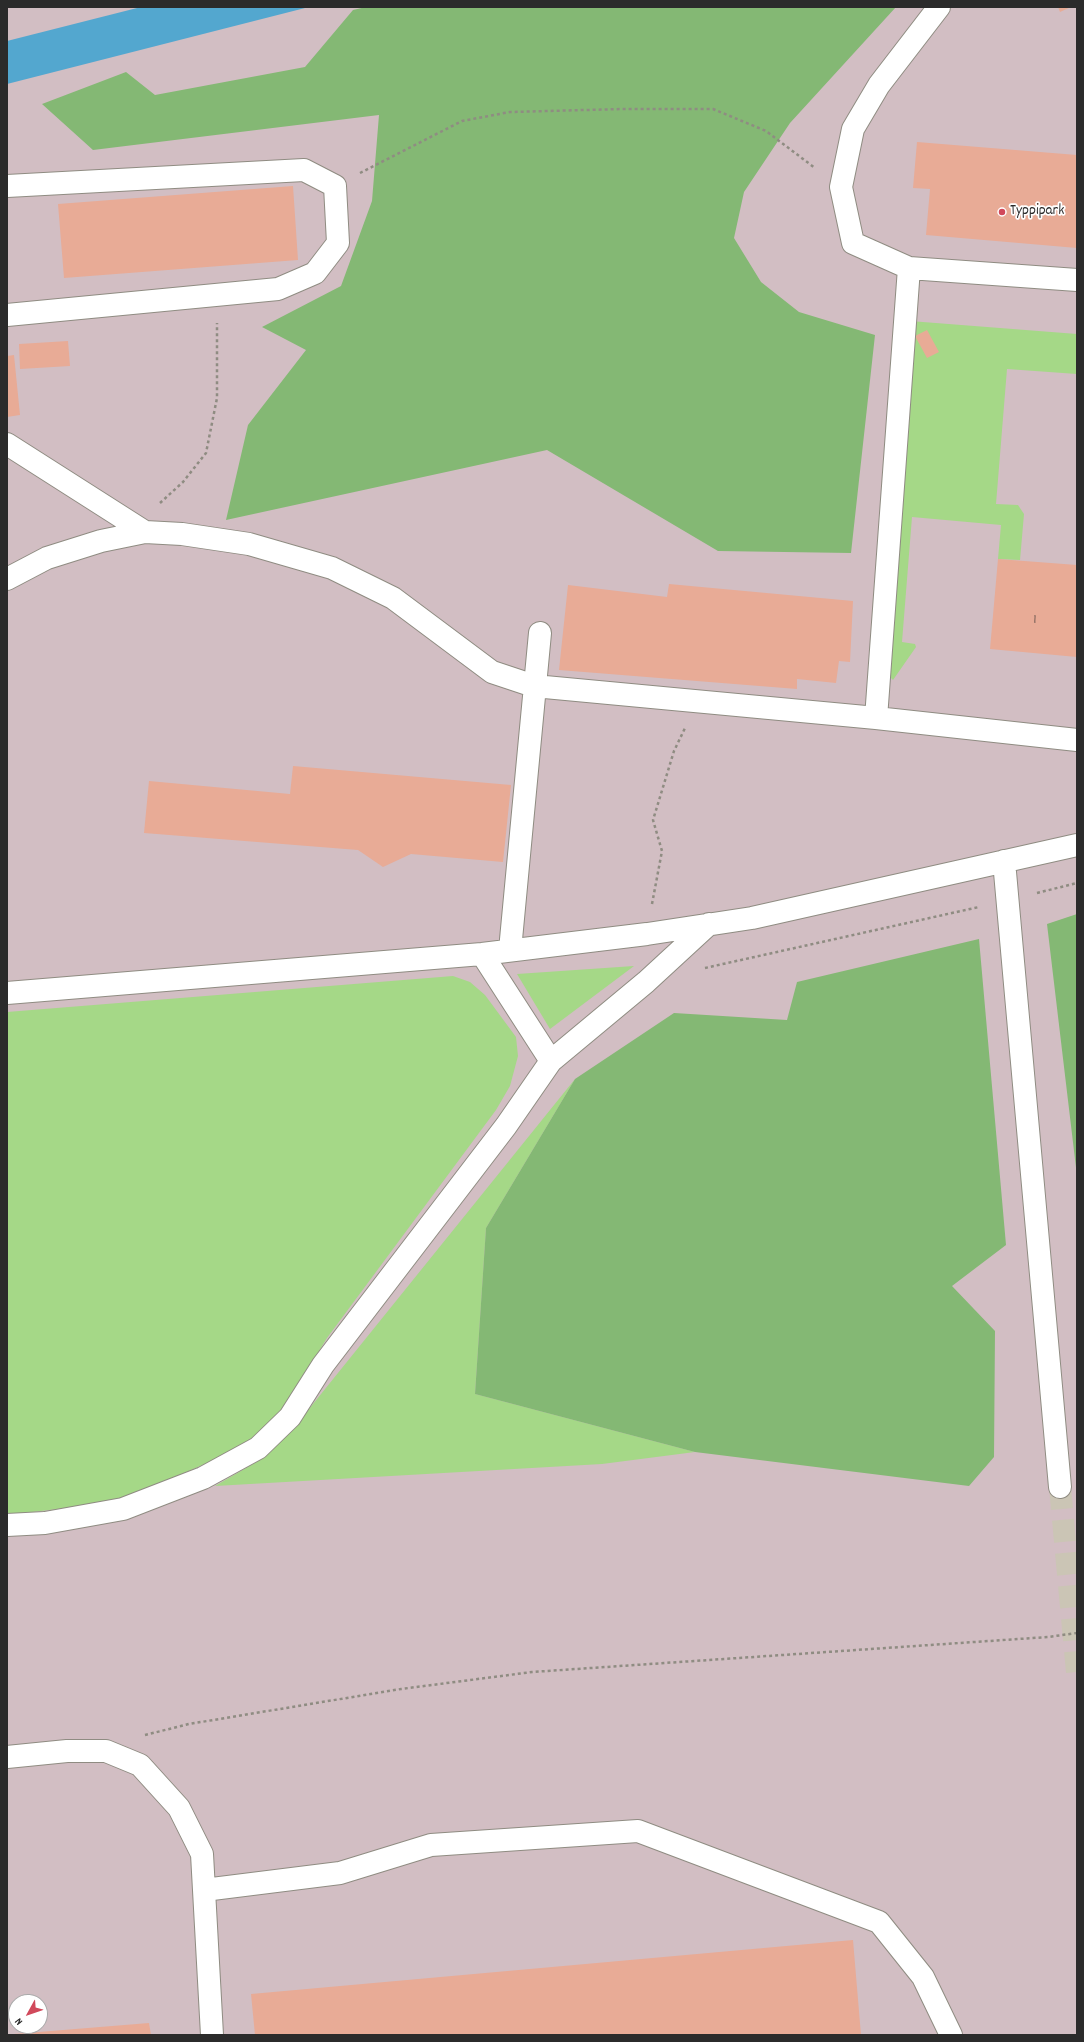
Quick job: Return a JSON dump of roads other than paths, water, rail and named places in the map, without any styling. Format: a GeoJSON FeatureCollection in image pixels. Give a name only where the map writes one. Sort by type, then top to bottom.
{"type":"FeatureCollection","features":[{"type":"Feature","properties":{"kind":"lane"},"geometry":{"type":"LineString","coordinates":[[939,7],[879,85],[853,130],[841,187],[853,243],[909,268],[1077,280]]}},
{"type":"Feature","properties":{"kind":"lane"},"geometry":{"type":"LineString","coordinates":[[7,186],[304,170],[334,186],[338,244],[315,273],[278,289],[7,315]]}},
{"type":"Feature","properties":{"kind":"lane"},"geometry":{"type":"LineString","coordinates":[[876,718],[909,268]]}},
{"type":"Feature","properties":{"kind":"lane"},"geometry":{"type":"LineString","coordinates":[[7,444],[145,532]]}},
{"type":"Feature","properties":{"kind":"lane"},"geometry":{"type":"LineString","coordinates":[[7,579],[46,558],[101,541],[145,532],[182,534],[249,544],[332,568],[392,598],[492,672],[534,686],[876,718],[1077,740]]}},
{"type":"Feature","properties":{"kind":"lane"},"geometry":{"type":"LineString","coordinates":[[510,950],[540,633]]}},
{"type":"Feature","properties":{"kind":"lane"},"geometry":{"type":"LineString","coordinates":[[7,993],[482,954],[709,924],[752,918],[1077,845]]}},
{"type":"Feature","properties":{"kind":"lane"},"geometry":{"type":"LineString","coordinates":[[1004,861],[1060,1487]]}},
{"type":"Feature","properties":{"kind":"lane"},"geometry":{"type":"LineString","coordinates":[[7,1526],[45,1523],[123,1509],[203,1478],[258,1448],[290,1416],[322,1365],[506,1126],[551,1061],[646,982],[709,924]]}},
{"type":"Feature","properties":{"kind":"lane"},"geometry":{"type":"LineString","coordinates":[[482,954],[551,1061]]}},
{"type":"Feature","properties":{"kind":"lane"},"geometry":{"type":"LineString","coordinates":[[7,1757],[66,1751],[106,1751],[140,1765],[179,1808],[202,1854],[212,2035]]}},
{"type":"Feature","properties":{"kind":"lane"},"geometry":{"type":"LineString","coordinates":[[204,1890],[340,1873],[431,1845],[638,1831],[879,1922],[923,1977],[951,2035]]}},
{"type":"Feature","properties":{"kind":"water"},"geometry":{"type":"Polygon","coordinates":[[[141,7],[309,7],[7,84],[7,41],[141,7]]]}},
{"type":"Feature","properties":{"kind":"tunnel"},"geometry":{"type":"LineString","coordinates":[[1060,1487],[1077,1672]]}},
{"type":"Feature","properties":{"kind":"place","name":"Typpipark"},"geometry":{"type":"Point","coordinates":[1002,212]}}]}
